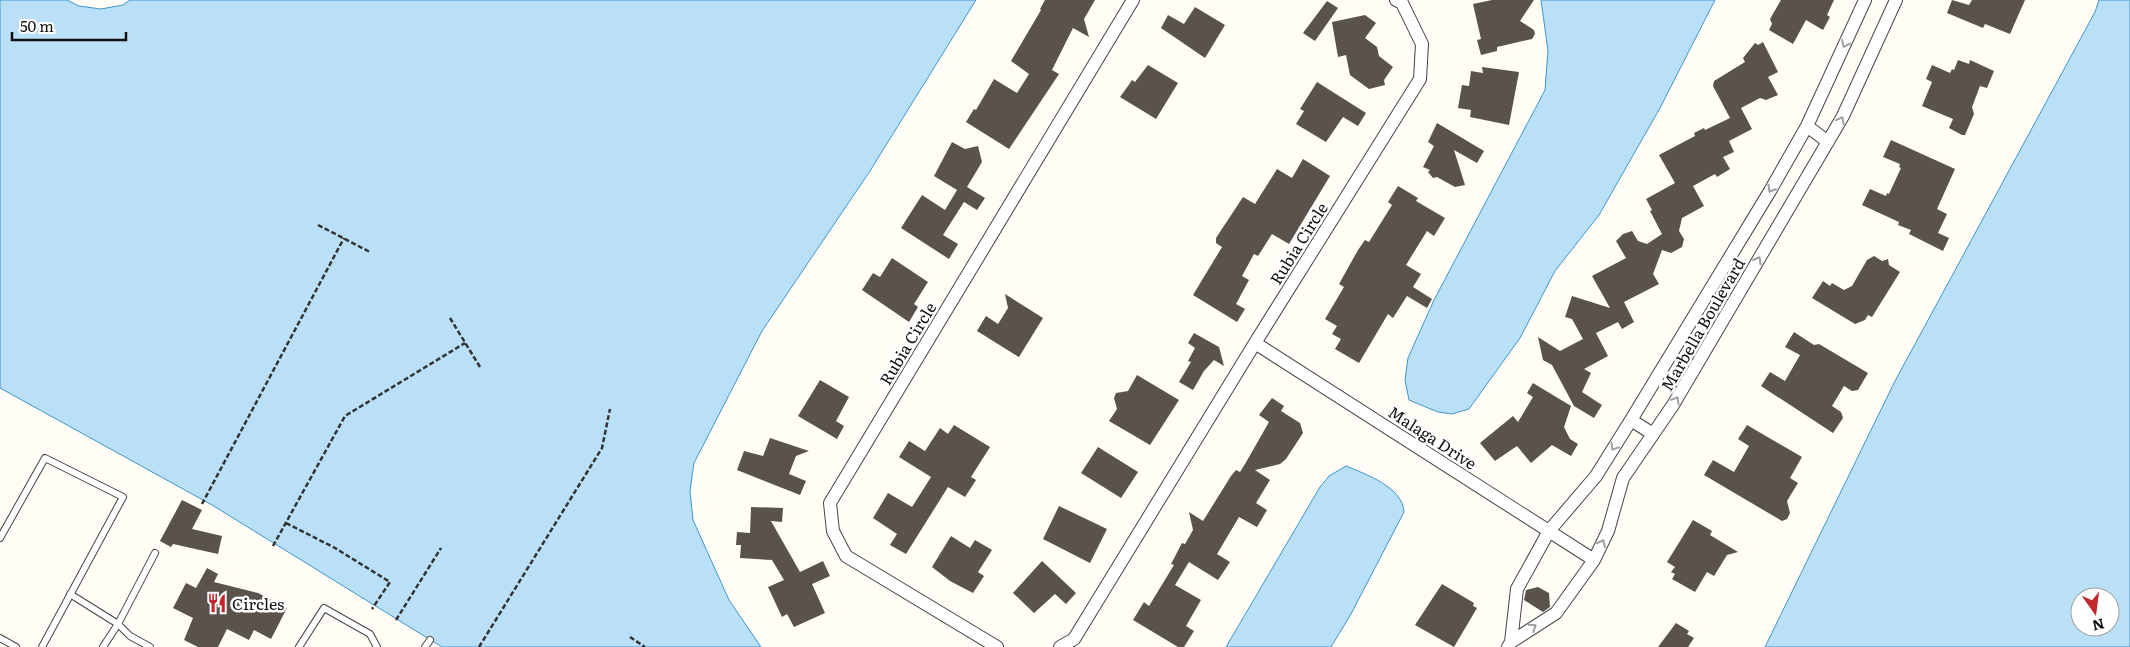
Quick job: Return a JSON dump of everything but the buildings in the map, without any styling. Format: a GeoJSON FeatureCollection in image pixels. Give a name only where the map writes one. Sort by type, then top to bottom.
{"type":"FeatureCollection","features":[{"type":"Feature","properties":{"kind":"street","name":"Rubia Circle"},"geometry":{"type":"LineString","coordinates":[[997,647],[846,556],[833,530],[830,503],[1133,0]]}},
{"type":"Feature","properties":{"kind":"street","name":"Rubia Circle"},"geometry":{"type":"LineString","coordinates":[[1060,647],[1074,639],[1255,343],[1420,79],[1422,44],[1402,3],[1396,0]]}},
{"type":"Feature","properties":{"kind":"street","name":"Marbella Boulevard"},"geometry":{"type":"LineString","coordinates":[[1509,644],[1518,589],[1549,531],[1596,476],[1807,126],[1866,0]]}},
{"type":"Feature","properties":{"kind":"street","name":"Marbella Boulevard"},"geometry":{"type":"LineString","coordinates":[[1509,644],[1556,612],[1594,560],[1608,531],[1623,478],[1673,405],[1843,116],[1896,0]]}},
{"type":"Feature","properties":{"kind":"street"},"geometry":{"type":"LineString","coordinates":[[1807,126],[1828,142]]}},
{"type":"Feature","properties":{"kind":"street","name":"Malaga Drive"},"geometry":{"type":"LineString","coordinates":[[1255,343],[1594,560]]}},
{"type":"Feature","properties":{"kind":"street"},"geometry":{"type":"LineString","coordinates":[[1631,420],[1653,434]]}},
{"type":"Feature","properties":{"kind":"lane"},"geometry":{"type":"LineString","coordinates":[[0,538],[45,458],[123,497],[42,647]]}},
{"type":"Feature","properties":{"kind":"lane"},"geometry":{"type":"LineString","coordinates":[[103,647],[118,624],[155,553]]}},
{"type":"Feature","properties":{"kind":"lane"},"geometry":{"type":"LineString","coordinates":[[70,594],[118,624],[130,636],[150,647]]}},
{"type":"Feature","properties":{"kind":"lane"},"geometry":{"type":"LineString","coordinates":[[299,647],[324,608],[370,634],[377,647]]}},
{"type":"Feature","properties":{"kind":"lane"},"geometry":{"type":"LineString","coordinates":[[0,638],[16,647]]}},
{"type":"Feature","properties":{"kind":"lane"},"geometry":{"type":"LineString","coordinates":[[426,647],[430,640]]}},
{"type":"Feature","properties":{"kind":"path"},"geometry":{"type":"LineString","coordinates":[[318,225],[370,252]]}},
{"type":"Feature","properties":{"kind":"path"},"geometry":{"type":"LineString","coordinates":[[202,504],[344,238]]}},
{"type":"Feature","properties":{"kind":"path"},"geometry":{"type":"LineString","coordinates":[[450,318],[480,368]]}},
{"type":"Feature","properties":{"kind":"path"},"geometry":{"type":"LineString","coordinates":[[273,546],[345,416],[466,344]]}},
{"type":"Feature","properties":{"kind":"path"},"geometry":{"type":"LineString","coordinates":[[479,647],[602,448],[610,409]]}},
{"type":"Feature","properties":{"kind":"path"},"geometry":{"type":"LineString","coordinates":[[286,523],[336,548],[390,582],[372,609]]}},
{"type":"Feature","properties":{"kind":"path"},"geometry":{"type":"LineString","coordinates":[[396,620],[441,548]]}},
{"type":"Feature","properties":{"kind":"path"},"geometry":{"type":"LineString","coordinates":[[630,637],[645,647]]}},
{"type":"Feature","properties":{"kind":"water"},"geometry":{"type":"Polygon","coordinates":[[[0,0],[67,0],[79,6],[101,9],[123,5],[130,0],[976,0],[870,171],[762,331],[694,463],[690,491],[693,520],[729,600],[761,647],[442,647],[212,505],[0,388],[0,0]]]}},
{"type":"Feature","properties":{"kind":"water"},"geometry":{"type":"Polygon","coordinates":[[[1541,0],[1715,0],[1660,108],[1599,215],[1555,271],[1520,338],[1469,409],[1452,414],[1438,412],[1409,400],[1405,380],[1408,358],[1434,300],[1545,90],[1548,51],[1541,0]]]}},
{"type":"Feature","properties":{"kind":"water"},"geometry":{"type":"Polygon","coordinates":[[[2099,0],[2130,0],[2130,647],[1765,647],[1895,381],[2095,12],[2099,0]]]}},
{"type":"Feature","properties":{"kind":"water"},"geometry":{"type":"Polygon","coordinates":[[[1346,466],[1372,477],[1390,489],[1402,503],[1404,512],[1351,614],[1331,647],[1226,647],[1320,487],[1329,476],[1346,466]]]}},
{"type":"Feature","properties":{"kind":"place","name":"Circles"},"geometry":{"type":"Point","coordinates":[217,603]}}]}
